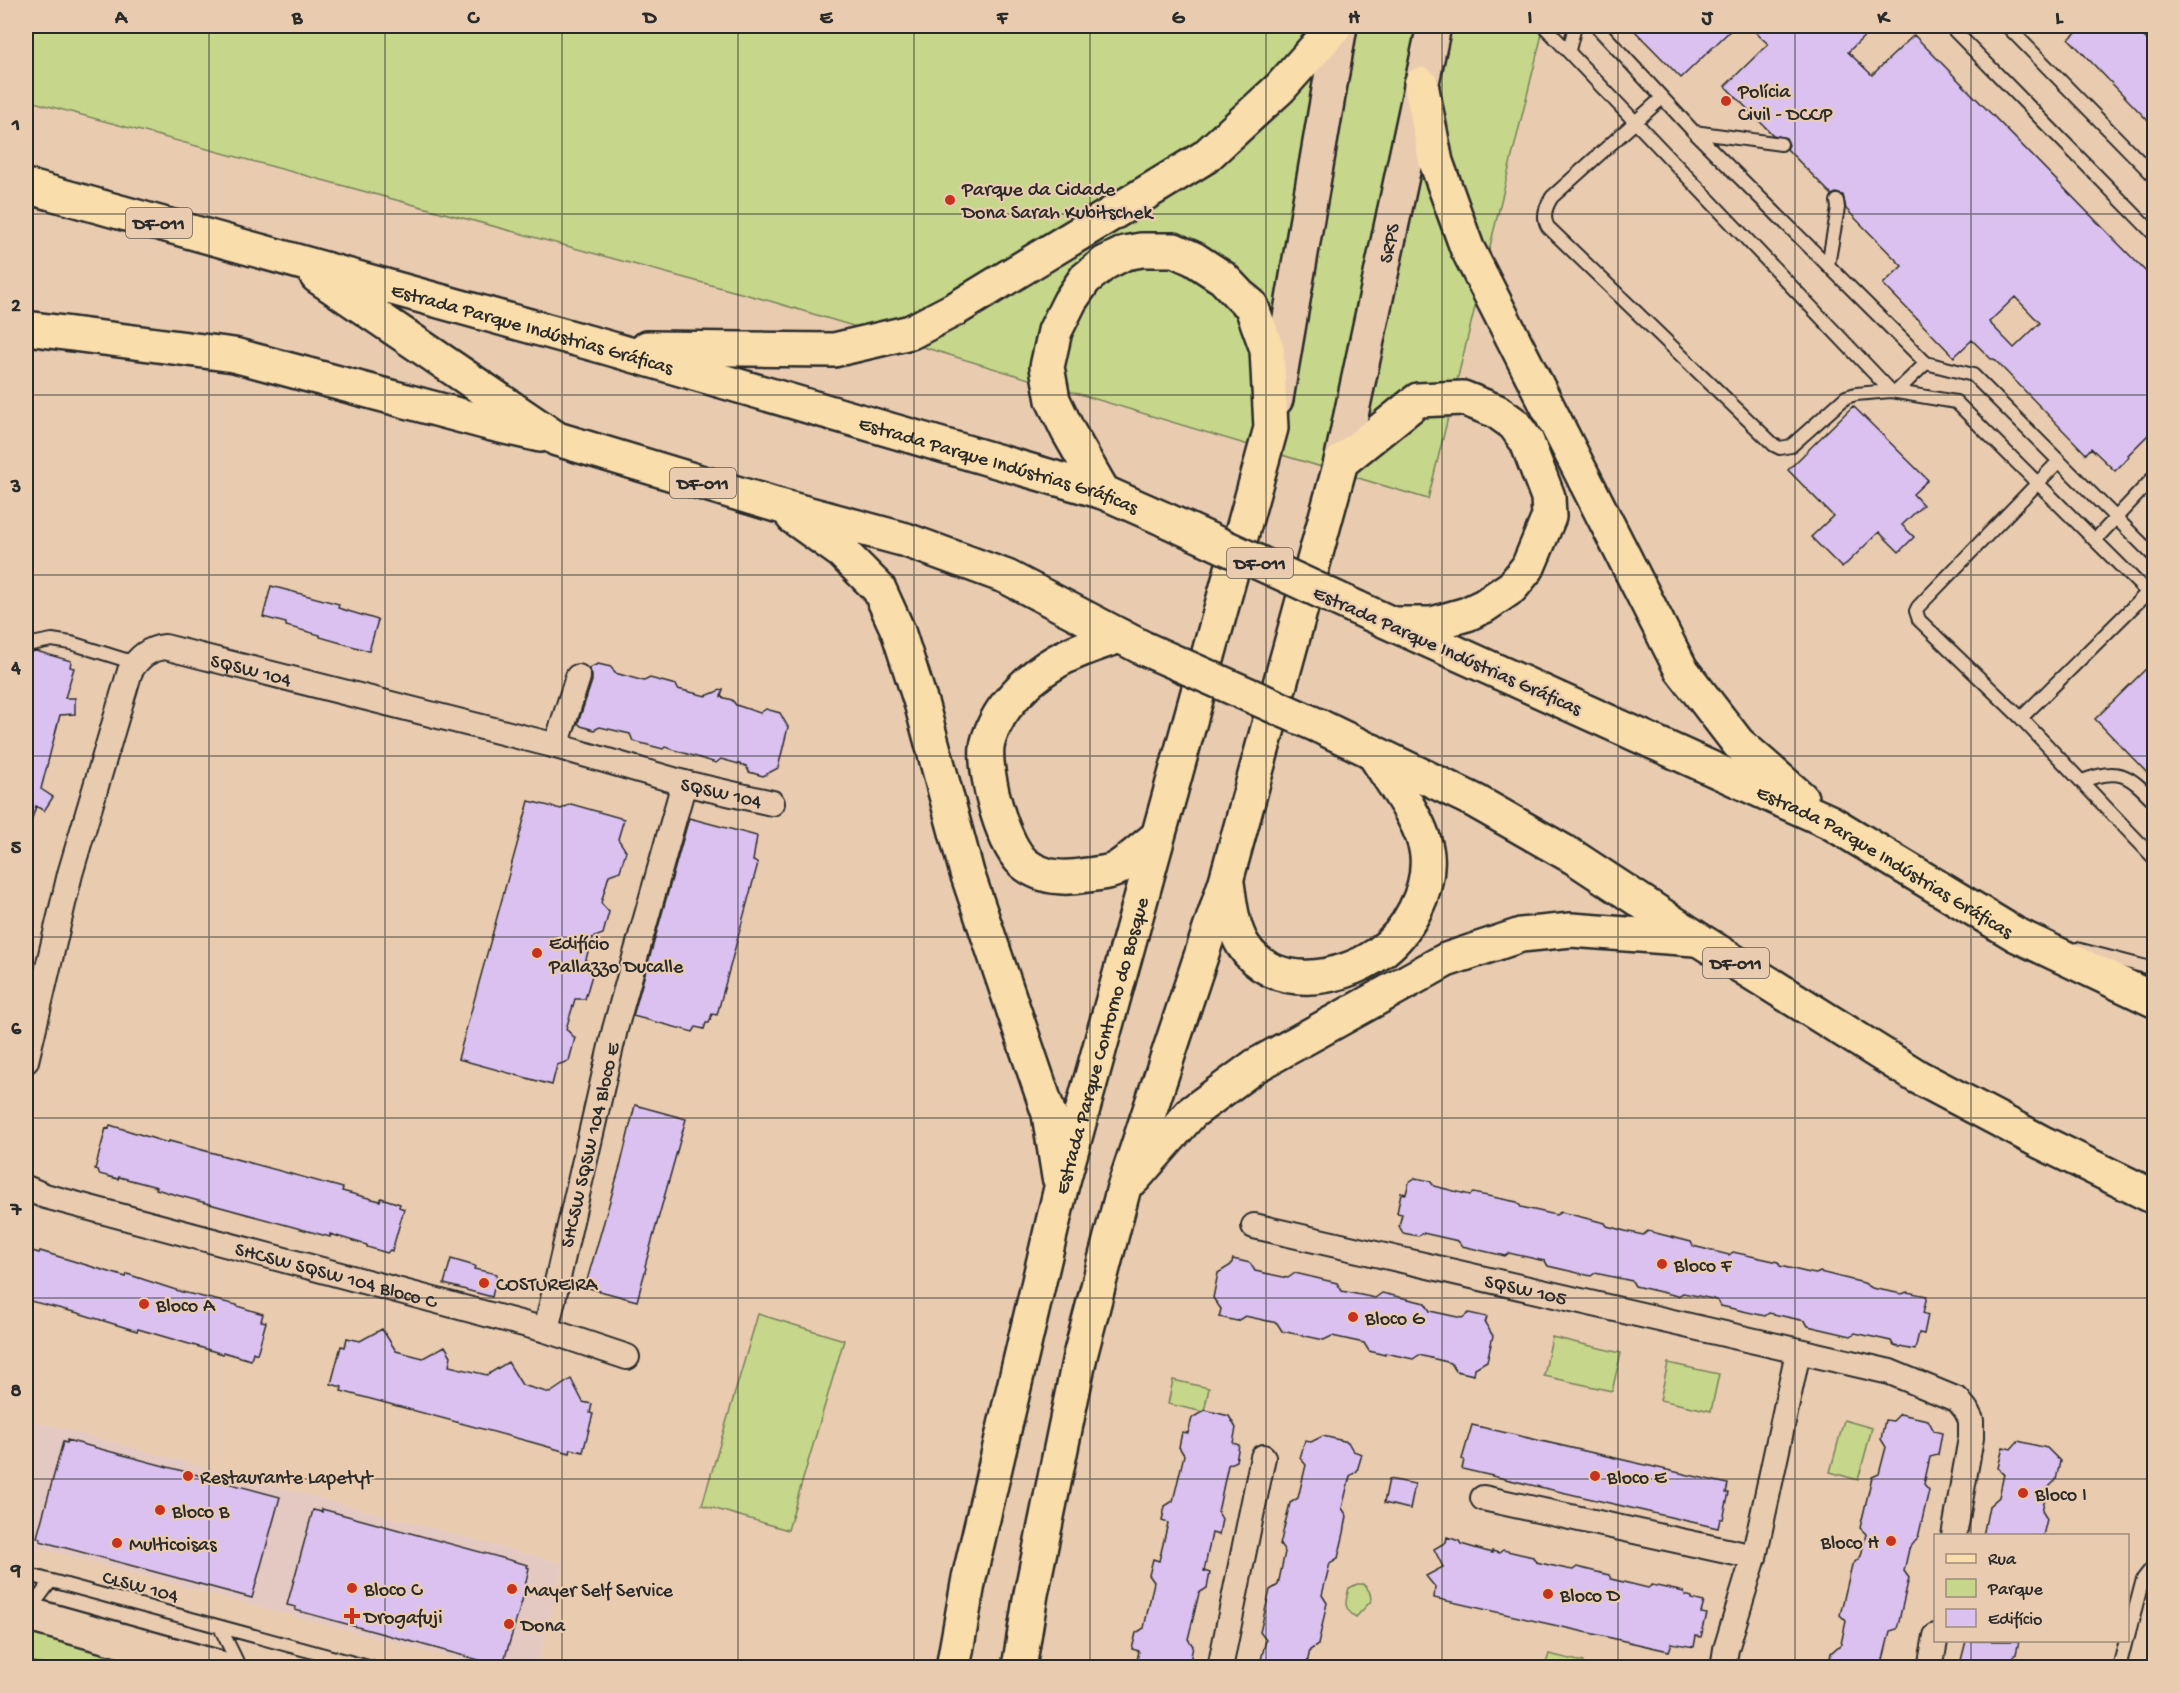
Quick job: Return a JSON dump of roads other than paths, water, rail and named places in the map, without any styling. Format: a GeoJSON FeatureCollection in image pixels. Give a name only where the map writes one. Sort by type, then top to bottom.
{"type":"FeatureCollection","features":[{"type":"Feature","properties":{"kind":"main road"},"geometry":{"type":"LineString","coordinates":[[605,347],[834,350],[911,332],[957,308],[1205,157],[1281,88],[1335,26]]}},
{"type":"Feature","properties":{"kind":"main road"},"geometry":{"type":"LineString","coordinates":[[1271,428],[1340,26]]}},
{"type":"Feature","properties":{"kind":"main road","name":"SRPS"},"geometry":{"type":"LineString","coordinates":[[1341,462],[1434,26]]}},
{"type":"Feature","properties":{"kind":"main road"},"geometry":{"type":"LineString","coordinates":[[1421,84],[1436,162],[1467,248],[1681,669],[1738,742],[1830,822]]}},
{"type":"Feature","properties":{"kind":"main road","name":"Estrada Parque Indústrias Gráficas"},"geometry":{"type":"LineString","coordinates":[[26,186],[605,347],[1103,492],[1830,822],[2015,934],[2154,1000]]}},
{"type":"Feature","properties":{"kind":"main road","name":"Estrada Parque Contorno do Bosque"},"geometry":{"type":"LineString","coordinates":[[953,1668],[969,1578],[1060,1188],[1271,428],[1267,349],[1251,305],[1223,278],[1194,259],[1174,250],[1141,250],[1125,253],[1105,263],[1085,279],[1070,301],[1055,331],[1047,367],[1053,400],[1103,492]]}},
{"type":"Feature","properties":{"kind":"main road","name":"Estrada Parque Indústrias Gráficas"},"geometry":{"type":"LineString","coordinates":[[293,260],[557,439]]}},
{"type":"Feature","properties":{"kind":"main road","name":"Estrada Parque Indústrias Gráficas"},"geometry":{"type":"LineString","coordinates":[[26,328],[234,355],[492,424],[557,439],[776,505],[906,540],[1007,577],[1132,642],[1319,726],[1475,801],[1575,858],[1698,939],[1918,1077],[2041,1142],[2154,1197]]}},
{"type":"Feature","properties":{"kind":"main road"},"geometry":{"type":"LineString","coordinates":[[1018,1668],[1080,1356],[1123,1191],[1226,881],[1341,462],[1418,400],[1463,398],[1496,411],[1514,424],[1527,442],[1548,497],[1549,517],[1528,567],[1512,587],[1484,606],[1467,614],[1432,624],[1394,624]]}},
{"type":"Feature","properties":{"kind":"main road"},"geometry":{"type":"LineString","coordinates":[[776,505],[842,552],[879,589],[898,631],[922,706],[967,873],[1049,1114],[1060,1188]]}},
{"type":"Feature","properties":{"kind":"main road"},"geometry":{"type":"LineString","coordinates":[[1132,642],[1066,654],[1032,679],[1006,707],[994,727],[987,747],[989,771],[997,815],[1003,833],[1026,865],[1050,877],[1070,878],[1114,870],[1157,837]]}},
{"type":"Feature","properties":{"kind":"main road"},"geometry":{"type":"LineString","coordinates":[[1226,881],[1234,924],[1243,945],[1270,969],[1290,977],[1311,978],[1356,967],[1379,953],[1401,931],[1416,910],[1424,883],[1427,855],[1419,826],[1372,751]]}},
{"type":"Feature","properties":{"kind":"main road"},"geometry":{"type":"LineString","coordinates":[[1123,1191],[1191,1113],[1255,1066],[1446,960],[1521,935],[1571,930],[1698,939]]}},
{"type":"Feature","properties":{"kind":"main road"},"geometry":{"type":"LineString","coordinates":[[26,1615],[220,1668]]}},
{"type":"Feature","properties":{"kind":"street","name":"SQSW 104"},"geometry":{"type":"LineString","coordinates":[[135,663],[149,650],[165,647],[555,746],[684,783],[772,802]]}},
{"type":"Feature","properties":{"kind":"street"},"geometry":{"type":"LineString","coordinates":[[26,1061],[70,874],[130,671],[135,663]]}},
{"type":"Feature","properties":{"kind":"street"},"geometry":{"type":"LineString","coordinates":[[555,746],[578,677]]}},
{"type":"Feature","properties":{"kind":"street","name":"SHCSW SQSW 104 Bloco E"},"geometry":{"type":"LineString","coordinates":[[546,1330],[615,1029],[684,783]]}},
{"type":"Feature","properties":{"kind":"street","name":"SHCSW SQSW 104 Bloco C"},"geometry":{"type":"LineString","coordinates":[[32,1195],[546,1330],[627,1357]]}},
{"type":"Feature","properties":{"kind":"street","name":"SQSW 105"},"geometry":{"type":"LineString","coordinates":[[1254,1226],[1890,1372],[1958,1400],[1971,1420],[1971,1437],[1954,1534]]}},
{"type":"Feature","properties":{"kind":"street"},"geometry":{"type":"LineString","coordinates":[[1727,1661],[1754,1557],[1798,1352]]}},
{"type":"Feature","properties":{"kind":"street"},"geometry":{"type":"LineString","coordinates":[[1220,1668],[1263,1457]]}},
{"type":"Feature","properties":{"kind":"street"},"geometry":{"type":"LineString","coordinates":[[1483,1498],[1754,1557]]}},
{"type":"Feature","properties":{"kind":"street"},"geometry":{"type":"LineString","coordinates":[[1930,1668],[1934,1642]]}},
{"type":"Feature","properties":{"kind":"lane"},"geometry":{"type":"LineString","coordinates":[[1544,26],[1569,50],[1634,123],[1894,391]]}},
{"type":"Feature","properties":{"kind":"lane"},"geometry":{"type":"LineString","coordinates":[[1569,50],[1575,26]]}},
{"type":"Feature","properties":{"kind":"lane"},"geometry":{"type":"LineString","coordinates":[[1596,26],[1694,132],[1926,363],[1973,375],[2154,556]]}},
{"type":"Feature","properties":{"kind":"lane"},"geometry":{"type":"LineString","coordinates":[[1950,26],[2154,234]]}},
{"type":"Feature","properties":{"kind":"lane"},"geometry":{"type":"LineString","coordinates":[[2007,26],[2154,176]]}},
{"type":"Feature","properties":{"kind":"lane"},"geometry":{"type":"LineString","coordinates":[[1662,98],[1552,197],[1547,205],[1545,218],[1548,227],[1773,445],[1780,448],[1791,446],[1846,397],[1856,394],[1894,391],[1956,402],[2151,595],[2021,718]]}},
{"type":"Feature","properties":{"kind":"lane"},"geometry":{"type":"LineString","coordinates":[[1694,132],[1781,144]]}},
{"type":"Feature","properties":{"kind":"lane"},"geometry":{"type":"LineString","coordinates":[[1828,265],[1838,208],[1837,201]]}},
{"type":"Feature","properties":{"kind":"lane"},"geometry":{"type":"LineString","coordinates":[[1894,391],[1926,363]]}},
{"type":"Feature","properties":{"kind":"lane"},"geometry":{"type":"LineString","coordinates":[[2058,462],[1916,611],[1919,620],[2021,718],[2154,858]]}},
{"type":"Feature","properties":{"kind":"lane"},"geometry":{"type":"LineString","coordinates":[[2095,540],[2154,477]]}},
{"type":"Feature","properties":{"kind":"lane"},"geometry":{"type":"LineString","coordinates":[[26,645],[52,640],[71,643],[135,663]]}},
{"type":"Feature","properties":{"kind":"lane"},"geometry":{"type":"LineString","coordinates":[[2082,781],[2099,775],[2118,774],[2136,782],[2154,801]]}},
{"type":"Feature","properties":{"kind":"lane"},"geometry":{"type":"LineString","coordinates":[[2015,934],[2154,969]]}},
{"type":"Feature","properties":{"kind":"lane"},"geometry":{"type":"LineString","coordinates":[[2129,1629],[2143,1579],[2153,1569]]}},
{"type":"Feature","properties":{"kind":"lane","name":"CLSW 104"},"geometry":{"type":"LineString","coordinates":[[26,1574],[372,1668]]}},
{"type":"Feature","properties":{"kind":"lane"},"geometry":{"type":"LineString","coordinates":[[26,1615],[51,1581]]}},
{"type":"Feature","properties":{"kind":"lane"},"geometry":{"type":"LineString","coordinates":[[220,1627],[240,1668]]}},
{"type":"Feature","properties":{"kind":"lane"},"geometry":{"type":"LineString","coordinates":[[2119,1668],[2126,1642]]}},
{"type":"Feature","properties":{"kind":"place","name":"Polícia Civil - DCCP"},"geometry":{"type":"Point","coordinates":[1726,101]}},
{"type":"Feature","properties":{"kind":"place","name":"Parque da Cidade Dona Sarah Kubitschek"},"geometry":{"type":"Point","coordinates":[950,200]}},
{"type":"Feature","properties":{"kind":"place","name":"Edifício Pallazzo Ducalle"},"geometry":{"type":"Point","coordinates":[537,953]}},
{"type":"Feature","properties":{"kind":"place","name":"Bloco F"},"geometry":{"type":"Point","coordinates":[1662,1264]}},
{"type":"Feature","properties":{"kind":"place","name":"COSTUREIRA"},"geometry":{"type":"Point","coordinates":[484,1283]}},
{"type":"Feature","properties":{"kind":"place","name":"Bloco A"},"geometry":{"type":"Point","coordinates":[144,1304]}},
{"type":"Feature","properties":{"kind":"place","name":"Bloco G"},"geometry":{"type":"Point","coordinates":[1353,1317]}},
{"type":"Feature","properties":{"kind":"place","name":"Restaurante Lapetyt"},"geometry":{"type":"Point","coordinates":[188,1476]}},
{"type":"Feature","properties":{"kind":"place","name":"Bloco E"},"geometry":{"type":"Point","coordinates":[1595,1476]}},
{"type":"Feature","properties":{"kind":"place","name":"Bloco I"},"geometry":{"type":"Point","coordinates":[2023,1493]}},
{"type":"Feature","properties":{"kind":"place","name":"Bloco B"},"geometry":{"type":"Point","coordinates":[160,1510]}},
{"type":"Feature","properties":{"kind":"place","name":"Bloco H"},"geometry":{"type":"Point","coordinates":[1891,1541]}},
{"type":"Feature","properties":{"kind":"place","name":"Multicoisas"},"geometry":{"type":"Point","coordinates":[117,1543]}},
{"type":"Feature","properties":{"kind":"place","name":"Bloco C"},"geometry":{"type":"Point","coordinates":[352,1588]}},
{"type":"Feature","properties":{"kind":"place","name":"Mayer Self Service"},"geometry":{"type":"Point","coordinates":[512,1589]}},
{"type":"Feature","properties":{"kind":"place","name":"Bloco D"},"geometry":{"type":"Point","coordinates":[1548,1594]}},
{"type":"Feature","properties":{"kind":"place","name":"Drogafuji"},"geometry":{"type":"Point","coordinates":[352,1616]}},
{"type":"Feature","properties":{"kind":"place","name":"Dona"},"geometry":{"type":"Point","coordinates":[509,1624]}}]}
